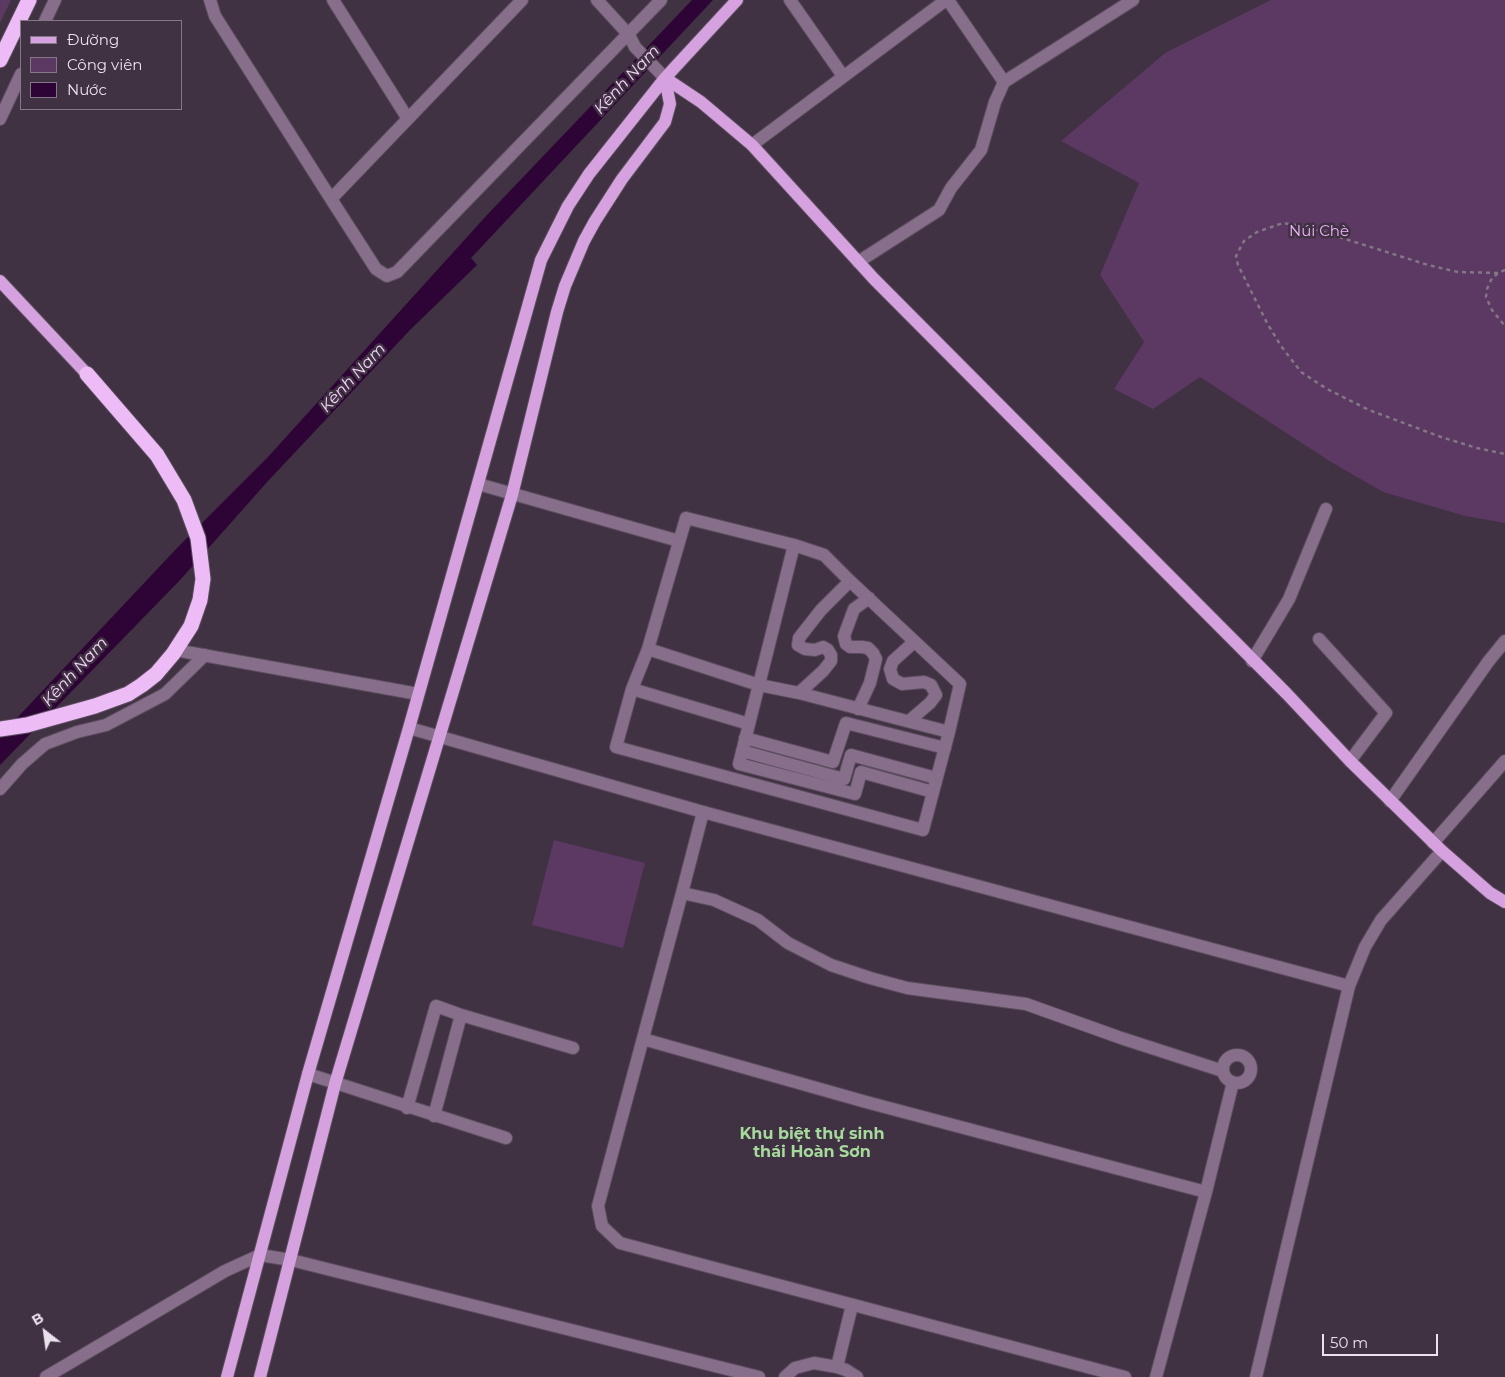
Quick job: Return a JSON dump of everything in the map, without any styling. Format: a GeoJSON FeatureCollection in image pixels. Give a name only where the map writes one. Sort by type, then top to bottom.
{"type":"FeatureCollection","features":[{"type":"Feature","properties":{"kind":"highway"},"geometry":{"type":"LineString","coordinates":[[0,60],[29,0]]}},
{"type":"Feature","properties":{"kind":"highway"},"geometry":{"type":"LineString","coordinates":[[0,729],[27,725],[111,701],[128,694],[156,674],[175,650],[197,613],[202,591],[202,567],[198,538],[189,510],[176,485],[157,456],[126,417],[87,374]]}},
{"type":"Feature","properties":{"kind":"main road"},"geometry":{"type":"LineString","coordinates":[[227,1377],[308,1074],[409,728],[541,260],[568,206],[589,174],[665,78],[737,0]]}},
{"type":"Feature","properties":{"kind":"main road"},"geometry":{"type":"LineString","coordinates":[[665,78],[701,102],[752,145],[858,262],[1287,694],[1350,761],[1438,847],[1490,893],[1505,902]]}},
{"type":"Feature","properties":{"kind":"main road"},"geometry":{"type":"LineString","coordinates":[[260,1377],[335,1084],[512,495],[565,286],[584,241],[595,221],[622,179],[666,122],[670,104],[665,78]]}},
{"type":"Feature","properties":{"kind":"main road"},"geometry":{"type":"LineString","coordinates":[[0,281],[87,374]]}},
{"type":"Feature","properties":{"kind":"street"},"geometry":{"type":"LineString","coordinates":[[45,20],[55,0]]}},
{"type":"Feature","properties":{"kind":"street"},"geometry":{"type":"LineString","coordinates":[[210,0],[215,16],[331,199],[376,269],[387,276],[397,272],[661,0]]}},
{"type":"Feature","properties":{"kind":"street"},"geometry":{"type":"LineString","coordinates":[[331,199],[522,0]]}},
{"type":"Feature","properties":{"kind":"street"},"geometry":{"type":"LineString","coordinates":[[597,0],[629,35],[635,48],[665,78]]}},
{"type":"Feature","properties":{"kind":"street"},"geometry":{"type":"LineString","coordinates":[[790,0],[843,76]]}},
{"type":"Feature","properties":{"kind":"street"},"geometry":{"type":"LineString","coordinates":[[752,145],[947,0],[1004,82]]}},
{"type":"Feature","properties":{"kind":"street"},"geometry":{"type":"LineString","coordinates":[[858,262],[939,210],[951,188],[981,150],[995,102],[1004,82],[1133,0]]}},
{"type":"Feature","properties":{"kind":"street"},"geometry":{"type":"LineString","coordinates":[[338,2],[408,119]]}},
{"type":"Feature","properties":{"kind":"street"},"geometry":{"type":"LineString","coordinates":[[0,119],[20,76]]}},
{"type":"Feature","properties":{"kind":"street"},"geometry":{"type":"LineString","coordinates":[[478,484],[679,541]]}},
{"type":"Feature","properties":{"kind":"street"},"geometry":{"type":"LineString","coordinates":[[1252,660],[1289,599],[1326,509]]}},
{"type":"Feature","properties":{"kind":"street"},"geometry":{"type":"LineString","coordinates":[[686,518],[794,544],[824,555],[960,684],[945,748],[922,830],[616,748],[632,689],[648,649],[679,541],[686,518]]}},
{"type":"Feature","properties":{"kind":"street"},"geometry":{"type":"LineString","coordinates":[[794,544],[739,764],[855,794],[862,772],[933,792]]}},
{"type":"Feature","properties":{"kind":"street"},"geometry":{"type":"LineString","coordinates":[[799,693],[823,671],[831,661],[831,656],[828,650],[823,647],[815,650],[805,649],[798,645],[799,638],[821,610],[850,581]]}},
{"type":"Feature","properties":{"kind":"street"},"geometry":{"type":"LineString","coordinates":[[858,709],[870,683],[876,659],[873,652],[868,648],[850,647],[846,644],[844,636],[854,609],[869,598]]}},
{"type":"Feature","properties":{"kind":"street"},"geometry":{"type":"LineString","coordinates":[[1319,639],[1386,713],[1350,761]]}},
{"type":"Feature","properties":{"kind":"street"},"geometry":{"type":"LineString","coordinates":[[909,721],[930,703],[936,695],[931,685],[924,682],[902,684],[893,679],[890,669],[893,661],[914,642]]}},
{"type":"Feature","properties":{"kind":"street"},"geometry":{"type":"LineString","coordinates":[[1390,801],[1482,670],[1505,642]]}},
{"type":"Feature","properties":{"kind":"street"},"geometry":{"type":"LineString","coordinates":[[648,649],[759,685],[799,693],[949,732]]}},
{"type":"Feature","properties":{"kind":"street"},"geometry":{"type":"LineString","coordinates":[[175,650],[418,694]]}},
{"type":"Feature","properties":{"kind":"street"},"geometry":{"type":"LineString","coordinates":[[0,789],[22,764],[45,744],[77,732],[106,725],[165,694],[205,655]]}},
{"type":"Feature","properties":{"kind":"street"},"geometry":{"type":"LineString","coordinates":[[632,689],[749,724]]}},
{"type":"Feature","properties":{"kind":"street"},"geometry":{"type":"LineString","coordinates":[[746,738],[832,762],[846,724],[945,748]]}},
{"type":"Feature","properties":{"kind":"street"},"geometry":{"type":"LineString","coordinates":[[409,728],[703,812],[1349,986]]}},
{"type":"Feature","properties":{"kind":"street"},"geometry":{"type":"LineString","coordinates":[[742,751],[844,779],[851,756],[936,778]]}},
{"type":"Feature","properties":{"kind":"street"},"geometry":{"type":"LineString","coordinates":[[1256,1377],[1349,986],[1365,947],[1382,920],[1505,761]]}},
{"type":"Feature","properties":{"kind":"street"},"geometry":{"type":"LineString","coordinates":[[703,812],[598,1206],[602,1226],[620,1243],[1125,1377]]}},
{"type":"Feature","properties":{"kind":"street"},"geometry":{"type":"LineString","coordinates":[[682,893],[714,900],[758,920],[788,943],[830,965],[907,988],[1026,1004],[1121,1038],[1223,1071]]}},
{"type":"Feature","properties":{"kind":"street"},"geometry":{"type":"LineString","coordinates":[[407,1108],[436,1006],[572,1048]]}},
{"type":"Feature","properties":{"kind":"street"},"geometry":{"type":"LineString","coordinates":[[434,1116],[461,1015]]}},
{"type":"Feature","properties":{"kind":"street"},"geometry":{"type":"LineString","coordinates":[[643,1039],[866,1102],[1206,1192]]}},
{"type":"Feature","properties":{"kind":"street"},"geometry":{"type":"LineString","coordinates":[[1236,1055],[1241,1056],[1249,1063],[1251,1068],[1248,1078],[1243,1081],[1233,1082],[1225,1076],[1223,1071],[1226,1060],[1236,1055]]}},
{"type":"Feature","properties":{"kind":"street"},"geometry":{"type":"LineString","coordinates":[[308,1074],[407,1108],[506,1138]]}},
{"type":"Feature","properties":{"kind":"street"},"geometry":{"type":"LineString","coordinates":[[1156,1377],[1206,1192],[1233,1082]]}},
{"type":"Feature","properties":{"kind":"street"},"geometry":{"type":"LineString","coordinates":[[46,1377],[225,1271],[260,1255],[291,1260],[759,1377]]}},
{"type":"Feature","properties":{"kind":"street"},"geometry":{"type":"LineString","coordinates":[[837,1367],[852,1305]]}},
{"type":"Feature","properties":{"kind":"street"},"geometry":{"type":"LineString","coordinates":[[785,1377],[795,1368],[814,1363],[837,1367],[857,1377]]}},
{"type":"Feature","properties":{"kind":"path"},"geometry":{"type":"LineString","coordinates":[[1498,273],[1458,272],[1436,267],[1307,227],[1283,223],[1257,232],[1244,241],[1236,256],[1238,265],[1267,323],[1281,346],[1302,372],[1327,390],[1369,410],[1442,437],[1477,448],[1505,454]]}},
{"type":"Feature","properties":{"kind":"path"},"geometry":{"type":"LineString","coordinates":[[1505,270],[1498,273],[1491,280],[1486,297],[1492,310],[1505,326]]}},
{"type":"Feature","properties":{"kind":"green space"},"geometry":{"type":"Polygon","coordinates":[[[0,0],[11,0],[0,23],[0,0]]]}},
{"type":"Feature","properties":{"kind":"green space","name":"Núi Chè"},"geometry":{"type":"Polygon","coordinates":[[[1271,0],[1505,0],[1505,523],[1465,516],[1383,492],[1331,462],[1200,377],[1153,409],[1114,389],[1144,342],[1100,275],[1139,183],[1061,141],[1165,53],[1271,0]]]}},
{"type":"Feature","properties":{"kind":"green space"},"geometry":{"type":"Polygon","coordinates":[[[554,840],[645,863],[623,948],[532,925],[554,840]]]}},
{"type":"Feature","properties":{"kind":"water","name":"Kênh Nam"},"geometry":{"type":"Polygon","coordinates":[[[692,0],[713,0],[471,258],[477,265],[410,330],[268,481],[181,579],[0,765],[0,736],[179,546],[268,457],[487,215],[692,0]]]}},
{"type":"Feature","properties":{"kind":"district","name":"Khu biệt thự sinh thái Hoàn Sơn"},"geometry":{"type":"Point","coordinates":[812,1143]}}]}
